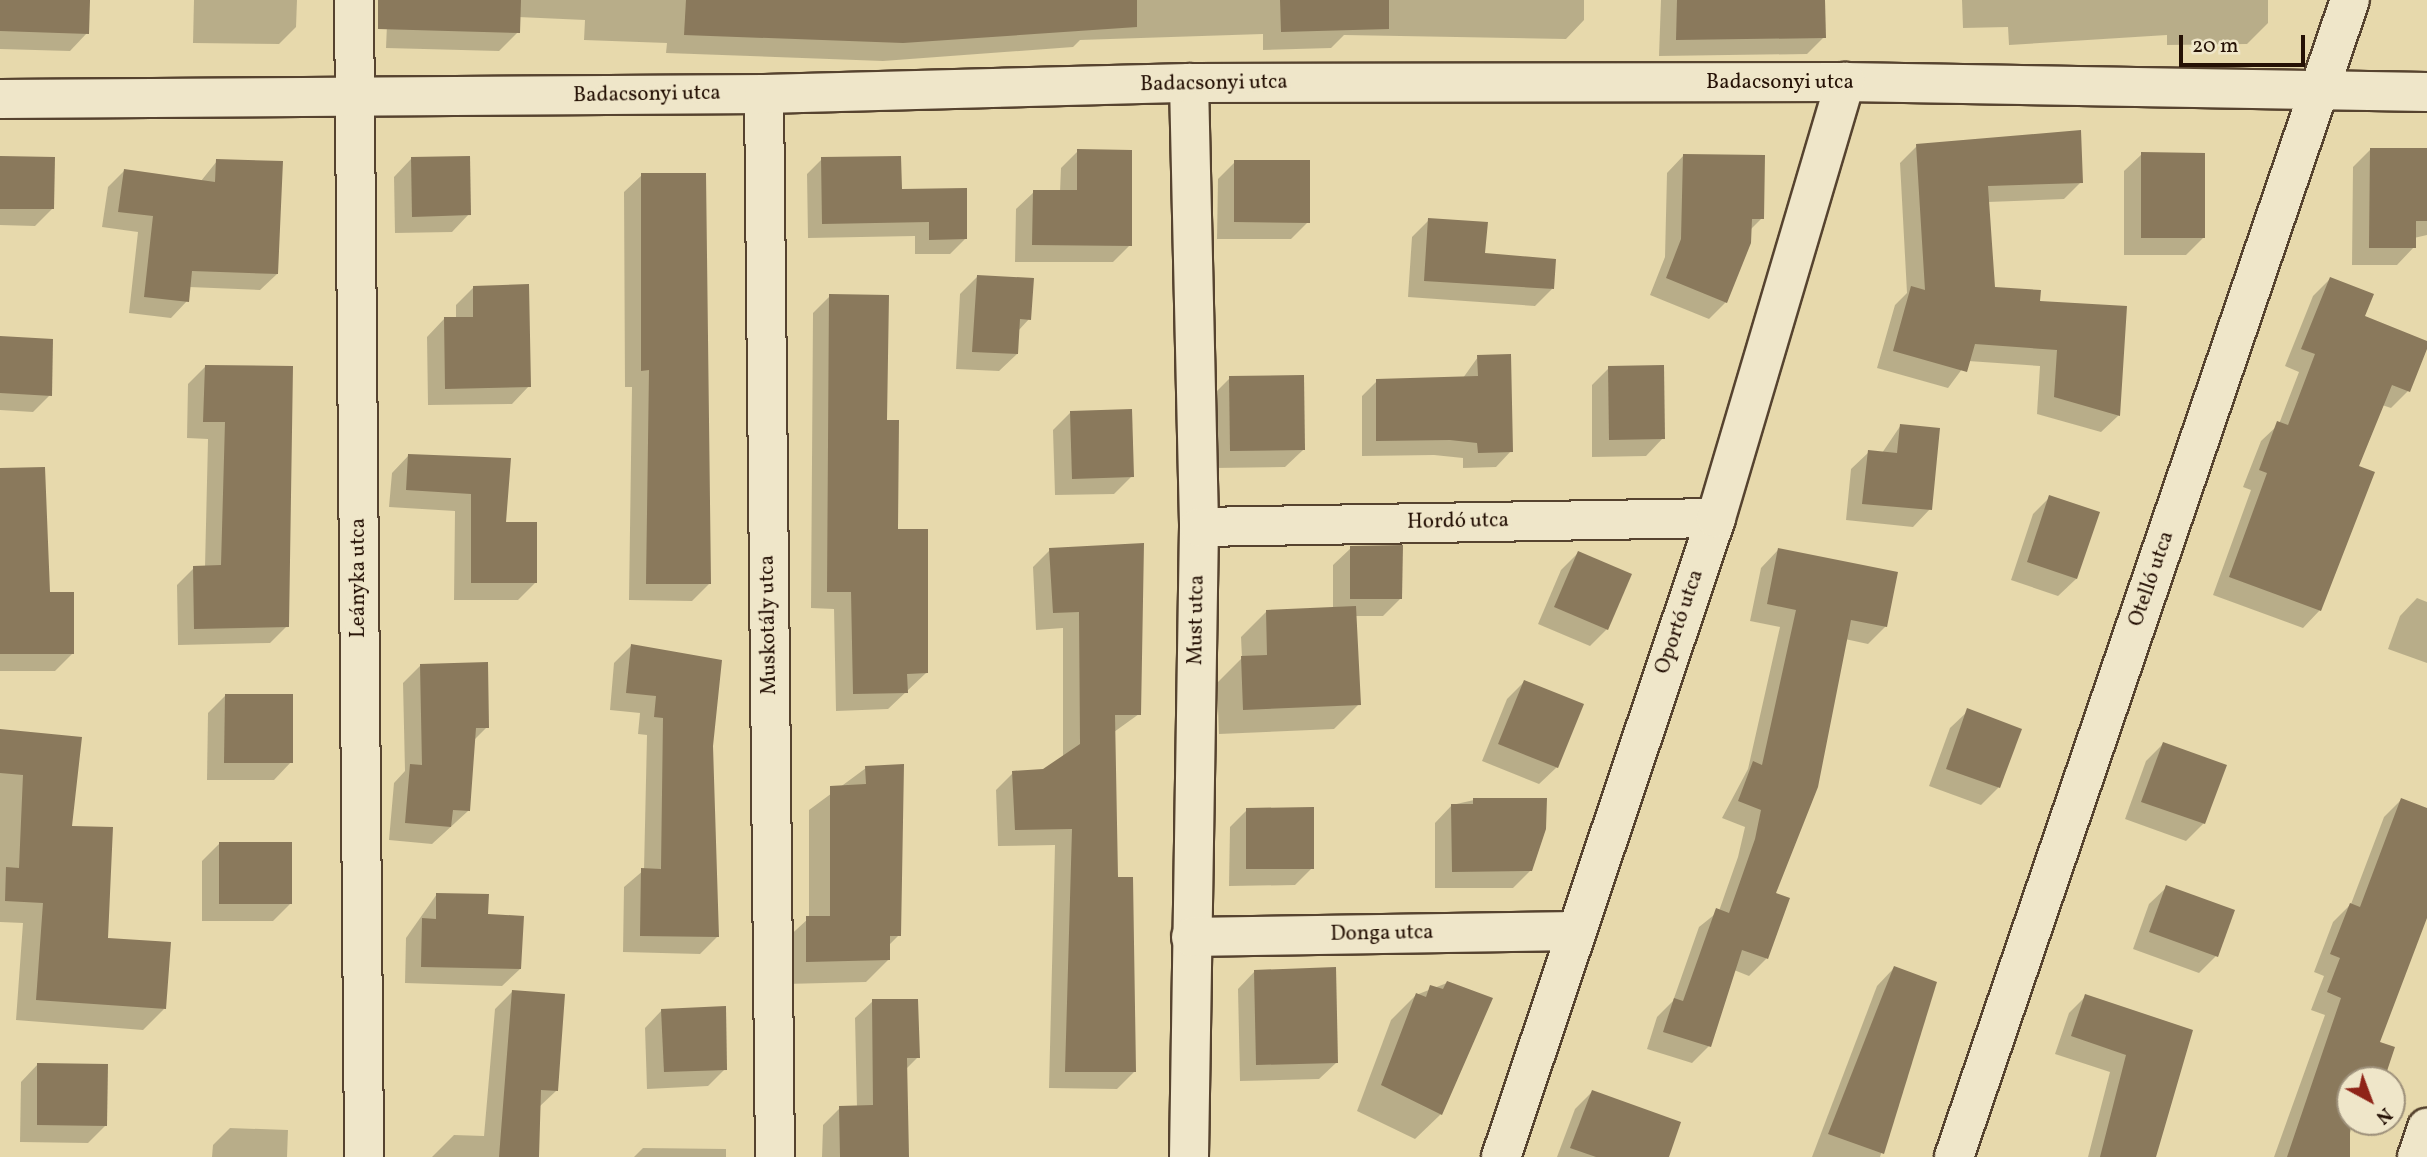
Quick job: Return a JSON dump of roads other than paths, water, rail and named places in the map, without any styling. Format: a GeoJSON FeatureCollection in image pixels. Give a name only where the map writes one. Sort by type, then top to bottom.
{"type":"FeatureCollection","features":[{"type":"Feature","properties":{"kind":"street","name":"Leányka utca"},"geometry":{"type":"LineString","coordinates":[[354,0],[363,1157]]}},
{"type":"Feature","properties":{"kind":"street","name":"Otelló utca"},"geometry":{"type":"LineString","coordinates":[[1954,1157],[2350,0]]}},
{"type":"Feature","properties":{"kind":"street","name":"Badacsonyi utca"},"geometry":{"type":"LineString","coordinates":[[0,99],[356,99],[764,94],[1189,83],[1845,82],[2318,94],[2427,92]]}},
{"type":"Feature","properties":{"kind":"street","name":"Oportó utca"},"geometry":{"type":"LineString","coordinates":[[1501,1157],[1573,931],[1716,518],[1845,82]]}},
{"type":"Feature","properties":{"kind":"street","name":"Must utca"},"geometry":{"type":"LineString","coordinates":[[1189,83],[1199,527],[1189,1157]]}},
{"type":"Feature","properties":{"kind":"street","name":"Muskotály utca"},"geometry":{"type":"LineString","coordinates":[[764,94],[775,1157]]}},
{"type":"Feature","properties":{"kind":"street","name":"Hordó utca"},"geometry":{"type":"LineString","coordinates":[[1199,527],[1716,518]]}},
{"type":"Feature","properties":{"kind":"street","name":"Donga utca"},"geometry":{"type":"LineString","coordinates":[[1191,937],[1573,931]]}},
{"type":"Feature","properties":{"kind":"street"},"geometry":{"type":"LineString","coordinates":[[2417,1157],[2427,1128]]}}]}
